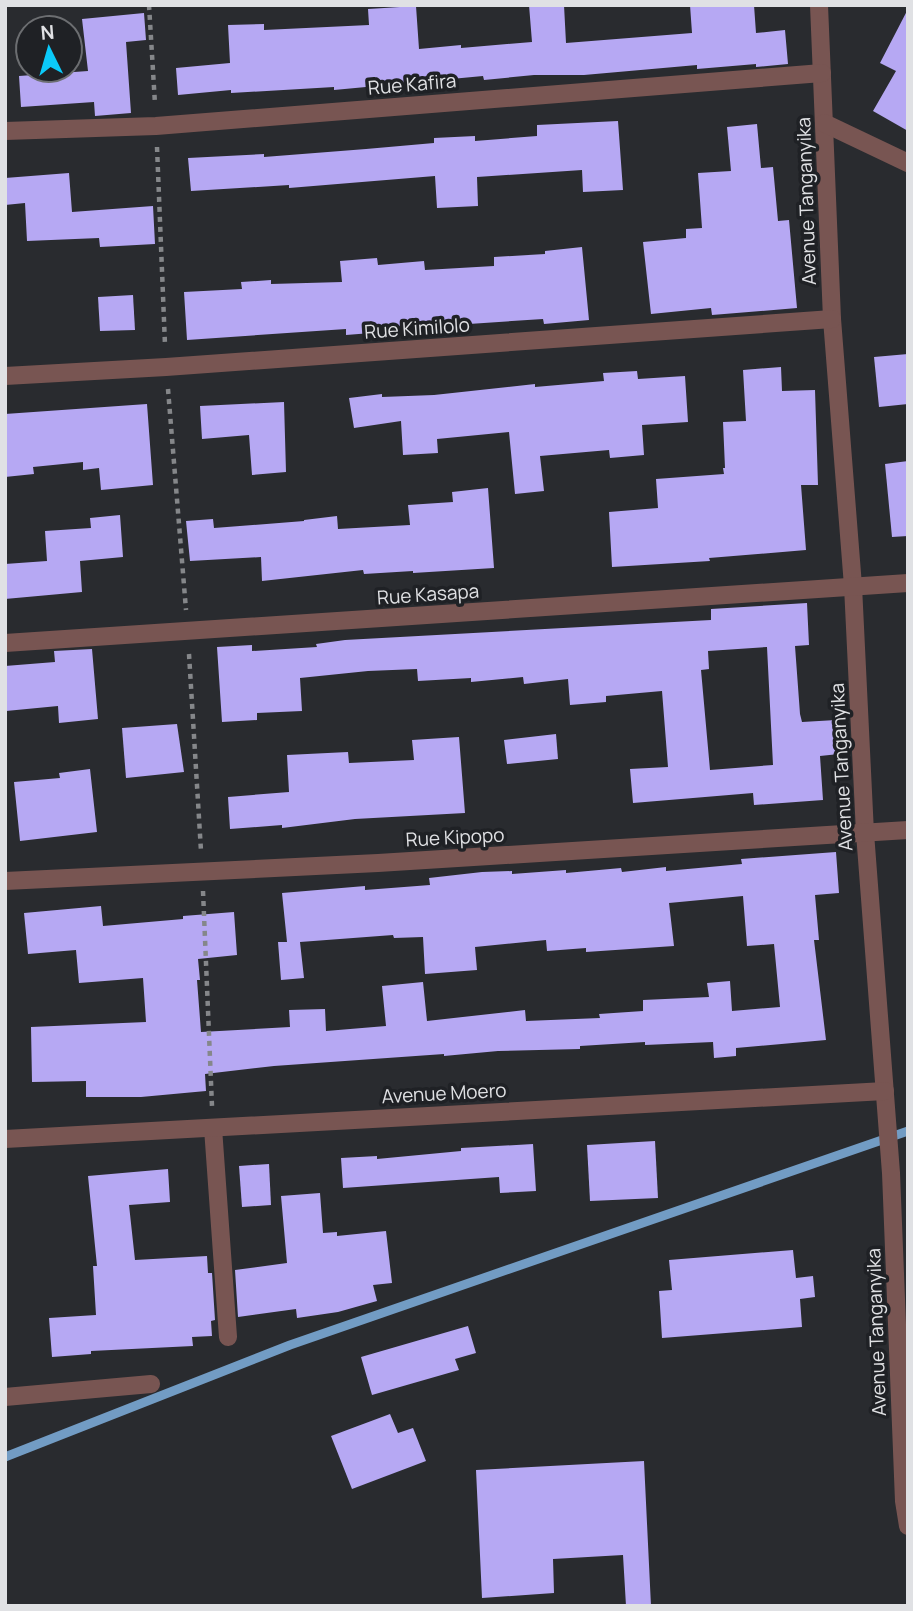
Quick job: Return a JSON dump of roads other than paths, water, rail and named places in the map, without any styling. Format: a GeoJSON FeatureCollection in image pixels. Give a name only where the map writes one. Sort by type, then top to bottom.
{"type":"FeatureCollection","features":[{"type":"Feature","properties":{"kind":"street","name":"Avenue Tanganyika"},"geometry":{"type":"LineString","coordinates":[[818,5],[832,319],[853,586],[865,833],[902,1342],[904,1501],[908,1526]]}},
{"type":"Feature","properties":{"kind":"street","name":"Rue Kafira"},"geometry":{"type":"LineString","coordinates":[[5,131],[156,126],[822,73]]}},
{"type":"Feature","properties":{"kind":"street"},"geometry":{"type":"LineString","coordinates":[[824,123],[908,163]]}},
{"type":"Feature","properties":{"kind":"street","name":"Rue Kimilolo"},"geometry":{"type":"LineString","coordinates":[[5,376],[832,319]]}},
{"type":"Feature","properties":{"kind":"street","name":"Rue Kasapa"},"geometry":{"type":"LineString","coordinates":[[5,643],[908,583]]}},
{"type":"Feature","properties":{"kind":"street","name":"Rue Kipopo"},"geometry":{"type":"LineString","coordinates":[[5,881],[378,863],[908,830]]}},
{"type":"Feature","properties":{"kind":"street","name":"Avenue Moero"},"geometry":{"type":"LineString","coordinates":[[5,1139],[885,1091]]}},
{"type":"Feature","properties":{"kind":"street"},"geometry":{"type":"LineString","coordinates":[[214,1128],[228,1337]]}},
{"type":"Feature","properties":{"kind":"street"},"geometry":{"type":"LineString","coordinates":[[5,1397],[151,1384]]}},
{"type":"Feature","properties":{"kind":"waterway"},"geometry":{"type":"LineString","coordinates":[[5,1457],[290,1345],[908,1131]]}}]}
